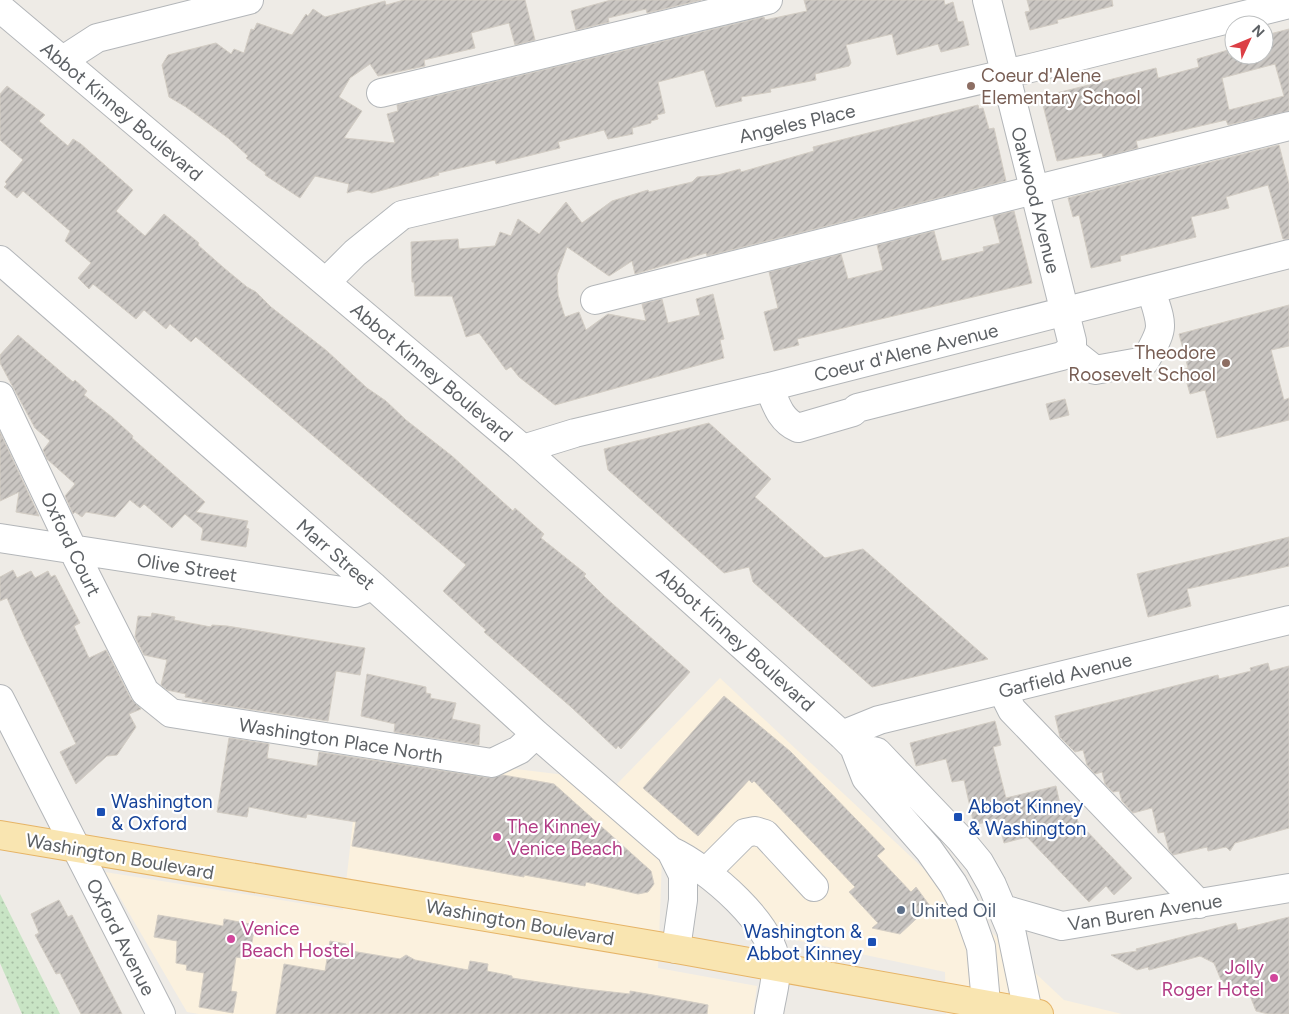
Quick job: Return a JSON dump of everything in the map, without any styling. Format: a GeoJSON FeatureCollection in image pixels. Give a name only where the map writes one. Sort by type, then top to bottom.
{"type":"FeatureCollection","features":[{"type":"Feature","properties":{"kind":"main road","name":"Washington Boulevard"},"geometry":{"type":"LineString","coordinates":[[0,835],[676,949],[968,1005],[1034,1013]]}},
{"type":"Feature","properties":{"kind":"street"},"geometry":{"type":"LineString","coordinates":[[63,60],[97,38],[249,0]]}},
{"type":"Feature","properties":{"kind":"street"},"geometry":{"type":"LineString","coordinates":[[380,93],[768,0]]}},
{"type":"Feature","properties":{"kind":"street","name":"Oakwood Avenue"},"geometry":{"type":"LineString","coordinates":[[987,0],[1072,341],[1071,351]]}},
{"type":"Feature","properties":{"kind":"street","name":"Angeles Place"},"geometry":{"type":"LineString","coordinates":[[326,282],[355,253],[402,215],[1005,74],[1289,4]]}},
{"type":"Feature","properties":{"kind":"street","name":"Abbot Kinney Boulevard"},"geometry":{"type":"LineString","coordinates":[[0,8],[523,449],[848,741],[877,752],[960,839],[979,862],[1003,909],[1011,930],[1034,1013]]}},
{"type":"Feature","properties":{"kind":"street"},"geometry":{"type":"LineString","coordinates":[[595,300],[1289,126]]}},
{"type":"Feature","properties":{"kind":"street","name":"Coeur d'Alene Avenue"},"geometry":{"type":"LineString","coordinates":[[523,449],[575,433],[769,387],[1289,254]]}},
{"type":"Feature","properties":{"kind":"street","name":"Marr Street"},"geometry":{"type":"LineString","coordinates":[[0,260],[373,586],[536,734],[671,851],[688,859],[706,872],[752,914],[763,929],[777,967],[769,1014]]}},
{"type":"Feature","properties":{"kind":"street"},"geometry":{"type":"LineString","coordinates":[[769,387],[780,414],[787,423],[798,428],[853,412],[857,408],[1062,356],[1071,351],[1095,370],[1145,362],[1160,334],[1160,319],[1151,290]]}},
{"type":"Feature","properties":{"kind":"street","name":"Oxford Court"},"geometry":{"type":"LineString","coordinates":[[0,396],[73,550],[145,692]]}},
{"type":"Feature","properties":{"kind":"street","name":"Olive Street"},"geometry":{"type":"LineString","coordinates":[[0,538],[355,593],[373,586]]}},
{"type":"Feature","properties":{"kind":"street","name":"Garfield Avenue"},"geometry":{"type":"LineString","coordinates":[[848,741],[879,720],[1289,620]]}},
{"type":"Feature","properties":{"kind":"street"},"geometry":{"type":"LineString","coordinates":[[1002,690],[1012,710],[1199,904]]}},
{"type":"Feature","properties":{"kind":"street","name":"Washington Place North"},"geometry":{"type":"LineString","coordinates":[[145,692],[171,713],[492,763],[519,750],[536,734]]}},
{"type":"Feature","properties":{"kind":"street","name":"Oxford Avenue"},"geometry":{"type":"LineString","coordinates":[[0,699],[161,1014]]}},
{"type":"Feature","properties":{"kind":"street","name":"Abbot Kinney Boulevard"},"geometry":{"type":"LineString","coordinates":[[848,741],[866,778],[929,850],[953,884],[970,916],[981,947],[968,1005]]}},
{"type":"Feature","properties":{"kind":"street"},"geometry":{"type":"LineString","coordinates":[[706,872],[745,833],[755,831],[765,834],[814,887]]}},
{"type":"Feature","properties":{"kind":"street","name":"Marr Street"},"geometry":{"type":"LineString","coordinates":[[671,851],[683,875],[683,900],[676,949]]}},
{"type":"Feature","properties":{"kind":"street","name":"Van Buren Avenue"},"geometry":{"type":"LineString","coordinates":[[1003,909],[1062,926],[1289,888]]}},
{"type":"Feature","properties":{"kind":"shaded area"},"geometry":{"type":"Polygon","coordinates":[[[720,678],[1064,1000],[1122,1014],[946,1014],[945,972],[786,938],[616,785],[720,678]]]}},
{"type":"Feature","properties":{"kind":"shaded area"},"geometry":{"type":"Polygon","coordinates":[[[361,750],[565,775],[662,857],[658,968],[757,986],[753,1014],[199,1014],[187,1012],[105,872],[343,910],[361,750]]]}},
{"type":"Feature","properties":{"kind":"green space"},"geometry":{"type":"Polygon","coordinates":[[[0,894],[60,1014],[22,1014],[0,963],[0,894]]]}},
{"type":"Feature","properties":{"kind":"building"},"geometry":{"type":"Polygon","coordinates":[[[404,0],[525,0],[535,40],[515,45],[509,23],[471,33],[475,48],[424,60],[425,66],[378,76],[370,64],[350,78],[339,97],[362,111],[344,138],[395,143],[387,114],[398,111],[397,105],[764,17],[765,20],[807,11],[804,0],[944,0],[945,5],[953,2],[958,22],[963,21],[969,45],[941,52],[938,44],[897,55],[892,34],[846,45],[851,63],[849,66],[815,74],[816,80],[770,89],[771,92],[741,97],[742,101],[716,107],[704,70],[658,82],[665,113],[657,115],[658,119],[651,121],[651,123],[632,128],[633,134],[608,139],[604,130],[558,142],[560,148],[496,164],[495,160],[438,173],[439,175],[372,193],[358,190],[347,193],[349,184],[315,176],[300,198],[265,175],[266,173],[246,158],[248,156],[228,138],[169,97],[162,65],[168,55],[216,43],[231,54],[234,49],[244,53],[251,29],[254,30],[257,23],[292,35],[306,14],[308,16],[313,9],[325,17],[385,1],[386,5],[404,0]]]}},
{"type":"Feature","properties":{"kind":"building"},"geometry":{"type":"Polygon","coordinates":[[[611,0],[701,0],[647,13],[646,9],[608,18],[609,22],[576,30],[571,11],[611,0]]]}},
{"type":"Feature","properties":{"kind":"building"},"geometry":{"type":"Polygon","coordinates":[[[1027,0],[1112,0],[1113,6],[1057,20],[1058,23],[1030,30],[1025,12],[1030,11],[1027,0]]]}},
{"type":"Feature","properties":{"kind":"building"},"geometry":{"type":"Polygon","coordinates":[[[1289,29],[1289,111],[1228,125],[1226,120],[1136,141],[1138,148],[1103,157],[1102,153],[1057,161],[1041,97],[1156,68],[1158,78],[1199,67],[1197,59],[1224,51],[1224,65],[1271,65],[1222,78],[1229,110],[1284,96],[1274,64],[1274,33],[1289,29]]]}},
{"type":"Feature","properties":{"kind":"building"},"geometry":{"type":"Polygon","coordinates":[[[7,86],[45,115],[39,121],[68,146],[73,139],[81,144],[133,190],[116,211],[145,236],[164,214],[199,243],[198,245],[224,268],[256,292],[271,307],[327,351],[367,388],[386,401],[406,420],[452,456],[513,511],[515,508],[544,534],[541,538],[586,574],[584,576],[605,597],[690,672],[621,749],[618,746],[616,749],[571,707],[484,632],[486,630],[443,591],[466,565],[196,337],[191,342],[170,324],[166,329],[144,310],[136,319],[93,284],[89,289],[78,278],[91,263],[65,241],[70,231],[23,191],[17,198],[4,187],[7,184],[5,182],[23,160],[0,140],[0,94],[7,86]]]}},
{"type":"Feature","properties":{"kind":"building"},"geometry":{"type":"Polygon","coordinates":[[[978,105],[979,109],[983,108],[989,129],[994,128],[1006,181],[707,256],[706,253],[635,274],[632,261],[609,276],[567,247],[557,275],[558,295],[565,317],[579,312],[586,330],[608,314],[646,321],[642,304],[662,299],[668,323],[700,315],[696,299],[713,294],[724,339],[720,340],[724,358],[555,405],[519,377],[511,367],[506,370],[479,333],[466,337],[452,296],[415,296],[414,282],[412,282],[411,242],[458,239],[459,249],[495,246],[500,232],[511,236],[518,219],[539,234],[566,202],[582,223],[612,201],[648,190],[649,192],[692,182],[697,177],[718,175],[740,169],[741,172],[814,151],[813,147],[978,105]]]}},
{"type":"Feature","properties":{"kind":"building"},"geometry":{"type":"Polygon","coordinates":[[[1279,145],[1289,184],[1289,239],[1283,239],[1268,185],[1226,197],[1229,208],[1191,217],[1196,237],[1120,256],[1121,261],[1091,268],[1079,215],[1073,217],[1068,198],[1279,145]]]}},
{"type":"Feature","properties":{"kind":"building"},"geometry":{"type":"Polygon","coordinates":[[[1014,211],[1032,283],[797,339],[799,345],[774,351],[764,312],[778,308],[769,272],[841,254],[848,279],[883,270],[877,245],[934,231],[942,261],[984,251],[983,247],[1000,243],[993,216],[1014,211]]]}},
{"type":"Feature","properties":{"kind":"building"},"geometry":{"type":"Polygon","coordinates":[[[1289,305],[1289,346],[1271,350],[1284,400],[1289,398],[1289,420],[1217,438],[1205,390],[1190,394],[1183,369],[1188,368],[1179,334],[1289,305]]]}},
{"type":"Feature","properties":{"kind":"building"},"geometry":{"type":"Polygon","coordinates":[[[18,335],[73,382],[75,380],[87,391],[84,395],[112,417],[133,436],[132,438],[205,502],[196,512],[248,521],[246,528],[249,529],[246,547],[201,540],[203,529],[185,514],[172,528],[144,504],[140,508],[130,500],[115,517],[86,512],[82,517],[75,512],[73,514],[65,496],[75,484],[47,459],[43,450],[50,441],[35,428],[0,363],[0,355],[18,335]]]}},
{"type":"Feature","properties":{"kind":"building"},"geometry":{"type":"Polygon","coordinates":[[[1065,399],[1069,415],[1050,420],[1046,404],[1065,399]]]}},
{"type":"Feature","properties":{"kind":"building"},"geometry":{"type":"Polygon","coordinates":[[[709,423],[771,479],[755,497],[825,558],[863,549],[988,659],[872,687],[753,582],[749,567],[724,573],[608,470],[604,449],[709,423]]]}},
{"type":"Feature","properties":{"kind":"building"},"geometry":{"type":"Polygon","coordinates":[[[0,432],[39,516],[16,512],[19,492],[0,501],[0,432]]]}},
{"type":"Feature","properties":{"kind":"building"},"geometry":{"type":"Polygon","coordinates":[[[1289,537],[1289,566],[1187,589],[1191,606],[1148,617],[1137,574],[1289,537]]]}},
{"type":"Feature","properties":{"kind":"building"},"geometry":{"type":"Polygon","coordinates":[[[13,570],[17,578],[31,571],[35,578],[48,571],[51,577],[55,575],[80,623],[74,626],[89,658],[106,650],[131,699],[141,709],[129,714],[136,727],[117,755],[107,756],[76,784],[60,752],[76,744],[7,598],[0,601],[0,577],[13,570]]]}},
{"type":"Feature","properties":{"kind":"building"},"geometry":{"type":"Polygon","coordinates":[[[152,613],[175,617],[174,620],[211,627],[212,625],[227,626],[365,648],[360,675],[336,671],[328,721],[202,702],[203,700],[185,697],[186,694],[167,690],[161,685],[167,660],[144,655],[135,637],[138,616],[151,617],[152,613]]]}},
{"type":"Feature","properties":{"kind":"building"},"geometry":{"type":"Polygon","coordinates":[[[1268,663],[1270,671],[1289,666],[1289,828],[1235,843],[1230,851],[1226,847],[1208,851],[1207,847],[1173,855],[1169,850],[1164,832],[1158,833],[1152,808],[1133,813],[1122,801],[1119,791],[1113,792],[1105,784],[1102,772],[1095,774],[1087,765],[1083,750],[1075,752],[1060,737],[1055,716],[1218,675],[1219,679],[1251,671],[1250,668],[1268,663]]]}},
{"type":"Feature","properties":{"kind":"building"},"geometry":{"type":"Polygon","coordinates":[[[367,674],[426,687],[426,693],[431,694],[430,698],[456,703],[452,719],[480,725],[479,745],[394,732],[395,724],[361,716],[367,674]]]}},
{"type":"Feature","properties":{"kind":"building"},"geometry":{"type":"Polygon","coordinates":[[[724,696],[791,752],[885,849],[877,856],[911,892],[916,887],[930,906],[900,934],[872,928],[878,923],[849,892],[855,887],[754,781],[752,783],[749,780],[698,836],[643,788],[724,696]]]}},
{"type":"Feature","properties":{"kind":"building"},"geometry":{"type":"Polygon","coordinates":[[[995,721],[1001,745],[993,747],[1006,798],[1056,786],[1061,809],[1074,806],[1078,822],[1132,878],[1114,895],[1106,886],[1089,902],[1027,837],[1004,843],[998,819],[974,825],[964,780],[952,782],[946,759],[916,766],[910,743],[995,721]]]}},
{"type":"Feature","properties":{"kind":"building"},"geometry":{"type":"Polygon","coordinates":[[[229,738],[269,744],[267,758],[317,766],[319,752],[490,778],[503,775],[554,784],[651,871],[654,884],[648,892],[638,894],[586,882],[585,886],[524,875],[524,877],[352,846],[356,822],[307,814],[306,818],[249,807],[247,817],[217,812],[229,738]]]}},
{"type":"Feature","properties":{"kind":"building"},"geometry":{"type":"Polygon","coordinates":[[[59,900],[68,917],[72,915],[122,1014],[81,1014],[60,973],[56,974],[35,935],[39,933],[31,914],[59,900]]]}},
{"type":"Feature","properties":{"kind":"building"},"geometry":{"type":"Polygon","coordinates":[[[158,915],[223,926],[224,919],[255,925],[249,959],[236,957],[231,991],[237,992],[233,1013],[199,1007],[204,973],[186,970],[187,965],[176,963],[177,941],[154,937],[158,915]]]}},
{"type":"Feature","properties":{"kind":"building"},"geometry":{"type":"Polygon","coordinates":[[[1289,917],[1289,1014],[1268,1014],[1256,1011],[1249,993],[1232,989],[1221,980],[1214,963],[1200,956],[1149,970],[1148,967],[1137,970],[1111,955],[1137,951],[1136,949],[1236,923],[1238,930],[1289,917]]]}},
{"type":"Feature","properties":{"kind":"building"},"geometry":{"type":"Polygon","coordinates":[[[330,941],[346,944],[345,950],[400,959],[406,955],[415,960],[468,970],[470,961],[488,964],[487,971],[512,976],[512,978],[630,994],[630,991],[708,1005],[707,1014],[276,1014],[284,964],[325,971],[330,941]]]}},
{"type":"Feature","properties":{"kind":"place","name":"Coeur d'Alene Elementary School"},"geometry":{"type":"Point","coordinates":[971,86]}},
{"type":"Feature","properties":{"kind":"place","name":"Theodore Roosevelt School"},"geometry":{"type":"Point","coordinates":[1226,363]}},
{"type":"Feature","properties":{"kind":"place","name":"Washington & Oxford"},"geometry":{"type":"Point","coordinates":[101,812]}},
{"type":"Feature","properties":{"kind":"place","name":"Abbot Kinney & Washington"},"geometry":{"type":"Point","coordinates":[958,817]}},
{"type":"Feature","properties":{"kind":"place","name":"The Kinney Venice Beach"},"geometry":{"type":"Point","coordinates":[497,837]}},
{"type":"Feature","properties":{"kind":"place","name":"United Oil"},"geometry":{"type":"Point","coordinates":[901,910]}},
{"type":"Feature","properties":{"kind":"place","name":"Venice Beach Hostel"},"geometry":{"type":"Point","coordinates":[231,939]}},
{"type":"Feature","properties":{"kind":"place","name":"Washington & Abbot Kinney"},"geometry":{"type":"Point","coordinates":[872,942]}},
{"type":"Feature","properties":{"kind":"place","name":"Jolly Roger Hotel"},"geometry":{"type":"Point","coordinates":[1274,978]}}]}
